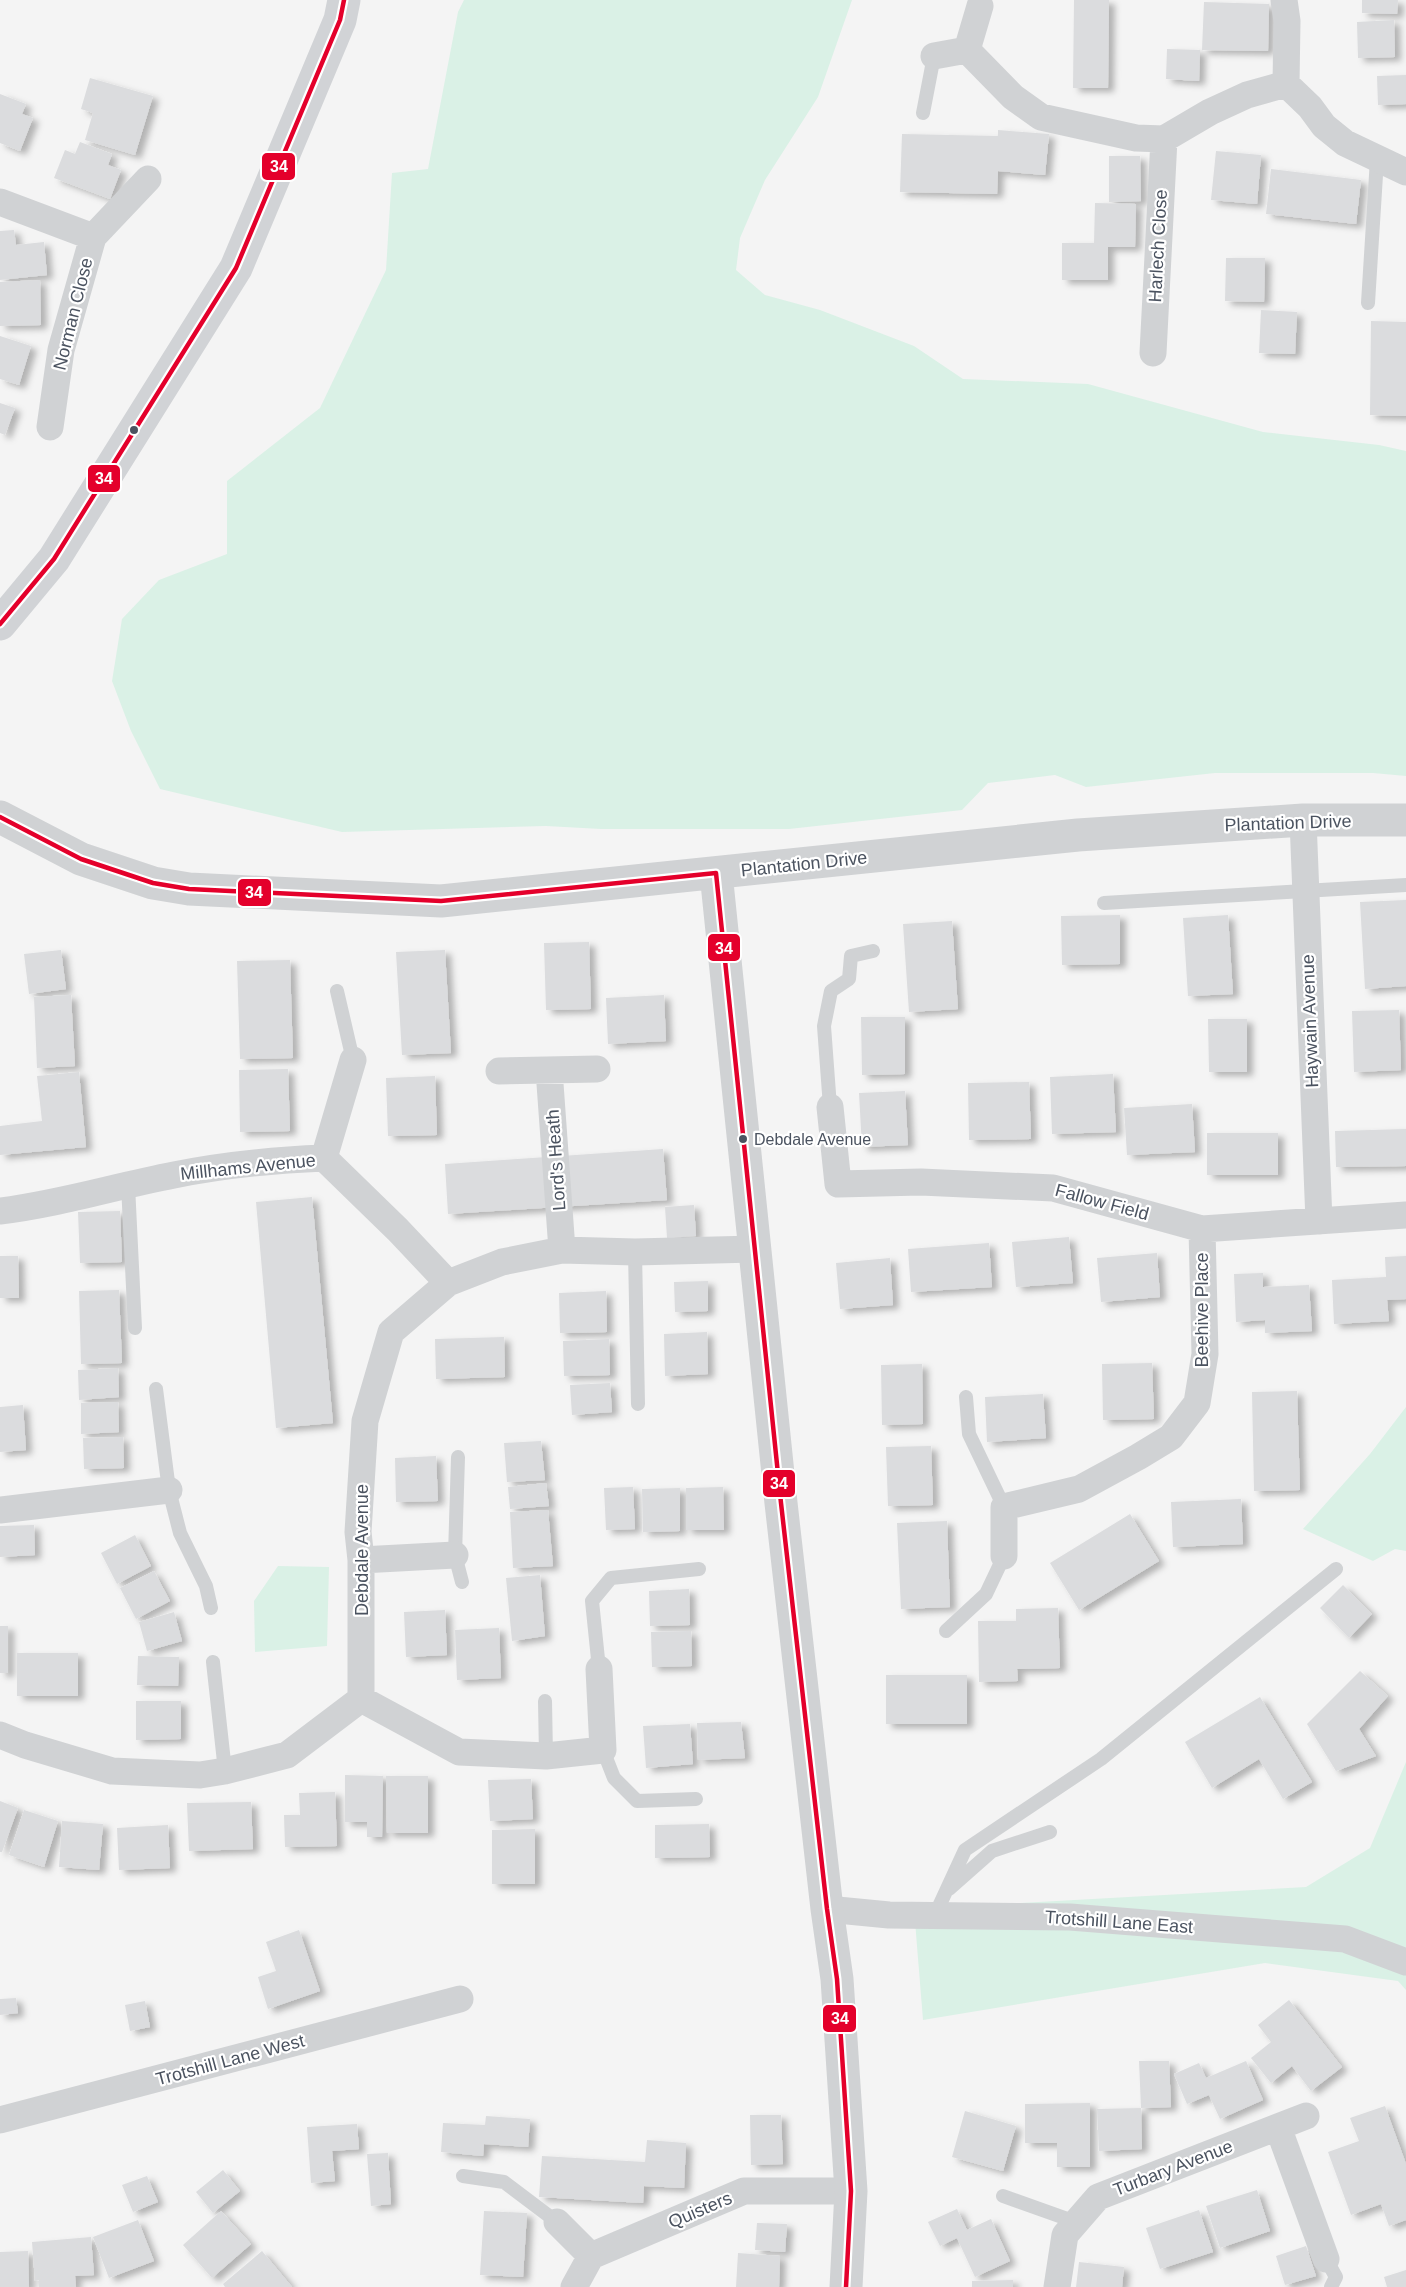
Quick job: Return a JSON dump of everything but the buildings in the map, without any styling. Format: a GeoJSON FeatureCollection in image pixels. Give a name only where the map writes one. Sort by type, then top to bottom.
{"type":"FeatureCollection","features":[{"type":"Feature","properties":{"kind":"main road"},"geometry":{"type":"LineString","coordinates":[[0,624],[54,559],[236,268],[340,20],[344,0]]}},
{"type":"Feature","properties":{"kind":"street"},"geometry":{"type":"LineString","coordinates":[[1284,0],[1287,21],[1286,84],[1310,107],[1324,126],[1345,143],[1406,172]]}},
{"type":"Feature","properties":{"kind":"street"},"geometry":{"type":"LineString","coordinates":[[967,50],[980,6]]}},
{"type":"Feature","properties":{"kind":"street"},"geometry":{"type":"LineString","coordinates":[[967,50],[1013,97],[1041,117],[1136,138],[1164,139],[1210,112],[1246,95],[1286,84]]}},
{"type":"Feature","properties":{"kind":"street"},"geometry":{"type":"LineString","coordinates":[[934,56],[967,50]]}},
{"type":"Feature","properties":{"kind":"street","name":"Harlech Close"},"geometry":{"type":"LineString","coordinates":[[1153,353],[1164,139]]}},
{"type":"Feature","properties":{"kind":"street","name":"Norman Close"},"geometry":{"type":"LineString","coordinates":[[50,427],[61,350],[93,237],[148,179]]}},
{"type":"Feature","properties":{"kind":"street","name":"Norman Close"},"geometry":{"type":"LineString","coordinates":[[0,202],[93,237]]}},
{"type":"Feature","properties":{"kind":"street","name":"Plantation Drive"},"geometry":{"type":"LineString","coordinates":[[0,817],[81,859],[153,883],[189,889],[441,901],[1078,835],[1303,820],[1406,820]]}},
{"type":"Feature","properties":{"kind":"street","name":"Haywain Avenue"},"geometry":{"type":"LineString","coordinates":[[1303,820],[1319,1221]]}},
{"type":"Feature","properties":{"kind":"street"},"geometry":{"type":"LineString","coordinates":[[716,873],[781,1503],[827,1909],[837,1978],[850,2191],[846,2287]]}},
{"type":"Feature","properties":{"kind":"street"},"geometry":{"type":"LineString","coordinates":[[324,1158],[353,1060]]}},
{"type":"Feature","properties":{"kind":"street"},"geometry":{"type":"LineString","coordinates":[[499,1071],[597,1069]]}},
{"type":"Feature","properties":{"kind":"street","name":"Lord's Heath"},"geometry":{"type":"LineString","coordinates":[[549,1070],[562,1250]]}},
{"type":"Feature","properties":{"kind":"street","name":"Fallow Field"},"geometry":{"type":"LineString","coordinates":[[830,1107],[838,1184],[921,1182],[1053,1188],[1202,1229],[1406,1215]]}},
{"type":"Feature","properties":{"kind":"street","name":"Millhams Avenue"},"geometry":{"type":"LineString","coordinates":[[0,1212],[176,1174],[284,1160],[324,1158],[398,1230],[448,1283]]}},
{"type":"Feature","properties":{"kind":"street","name":"Beehive Place"},"geometry":{"type":"LineString","coordinates":[[1004,1507],[1079,1489],[1171,1437],[1197,1403],[1205,1353],[1202,1229]]}},
{"type":"Feature","properties":{"kind":"street","name":"Debdale Avenue"},"geometry":{"type":"LineString","coordinates":[[361,1699],[361,1560],[358,1532],[365,1421],[391,1332],[448,1283],[502,1262],[562,1250],[635,1252],[755,1248]]}},
{"type":"Feature","properties":{"kind":"street"},"geometry":{"type":"LineString","coordinates":[[0,1510],[169,1490]]}},
{"type":"Feature","properties":{"kind":"street"},"geometry":{"type":"LineString","coordinates":[[1004,1507],[1005,1556]]}},
{"type":"Feature","properties":{"kind":"street"},"geometry":{"type":"LineString","coordinates":[[361,1560],[455,1555]]}},
{"type":"Feature","properties":{"kind":"street"},"geometry":{"type":"LineString","coordinates":[[0,1735],[25,1745],[112,1771],[200,1774],[225,1771],[287,1755],[361,1699],[459,1752],[546,1756],[603,1750],[599,1669]]}},
{"type":"Feature","properties":{"kind":"street","name":"Trotshill Lane East"},"geometry":{"type":"LineString","coordinates":[[827,1909],[889,1915],[939,1904],[1070,1917],[1345,1938],[1406,1962]]}},
{"type":"Feature","properties":{"kind":"street","name":"Trotshill Lane West"},"geometry":{"type":"LineString","coordinates":[[0,2120],[460,1999]]}},
{"type":"Feature","properties":{"kind":"street","name":"Turbary Avenue"},"geometry":{"type":"LineString","coordinates":[[1057,2287],[1065,2235],[1098,2197],[1306,2116]]}},
{"type":"Feature","properties":{"kind":"street"},"geometry":{"type":"LineString","coordinates":[[1278,2127],[1326,2259]]}},
{"type":"Feature","properties":{"kind":"street","name":"Quisters"},"geometry":{"type":"LineString","coordinates":[[591,2256],[744,2191],[850,2191]]}},
{"type":"Feature","properties":{"kind":"street"},"geometry":{"type":"LineString","coordinates":[[557,2222],[591,2256],[574,2287]]}},
{"type":"Feature","properties":{"kind":"lane"},"geometry":{"type":"LineString","coordinates":[[923,113],[934,56]]}},
{"type":"Feature","properties":{"kind":"lane"},"geometry":{"type":"LineString","coordinates":[[1368,303],[1377,159]]}},
{"type":"Feature","properties":{"kind":"lane"},"geometry":{"type":"LineString","coordinates":[[1104,903],[1406,885]]}},
{"type":"Feature","properties":{"kind":"lane"},"geometry":{"type":"LineString","coordinates":[[830,1107],[824,1026],[831,992],[849,979],[851,956],[873,951]]}},
{"type":"Feature","properties":{"kind":"lane"},"geometry":{"type":"LineString","coordinates":[[337,991],[353,1060]]}},
{"type":"Feature","properties":{"kind":"lane"},"geometry":{"type":"LineString","coordinates":[[128,1185],[135,1328]]}},
{"type":"Feature","properties":{"kind":"lane"},"geometry":{"type":"LineString","coordinates":[[635,1252],[638,1404]]}},
{"type":"Feature","properties":{"kind":"lane"},"geometry":{"type":"LineString","coordinates":[[156,1389],[169,1490],[180,1533],[206,1586],[211,1608]]}},
{"type":"Feature","properties":{"kind":"lane"},"geometry":{"type":"LineString","coordinates":[[966,1397],[969,1434],[1004,1507]]}},
{"type":"Feature","properties":{"kind":"lane"},"geometry":{"type":"LineString","coordinates":[[458,1457],[455,1555],[462,1582]]}},
{"type":"Feature","properties":{"kind":"lane"},"geometry":{"type":"LineString","coordinates":[[946,1631],[986,1594],[1005,1556]]}},
{"type":"Feature","properties":{"kind":"lane"},"geometry":{"type":"LineString","coordinates":[[599,1669],[592,1601],[611,1578],[699,1569]]}},
{"type":"Feature","properties":{"kind":"lane"},"geometry":{"type":"LineString","coordinates":[[939,1904],[965,1850],[1101,1759],[1336,1569]]}},
{"type":"Feature","properties":{"kind":"lane"},"geometry":{"type":"LineString","coordinates":[[213,1662],[225,1771]]}},
{"type":"Feature","properties":{"kind":"lane"},"geometry":{"type":"LineString","coordinates":[[545,1701],[546,1756]]}},
{"type":"Feature","properties":{"kind":"lane"},"geometry":{"type":"LineString","coordinates":[[603,1750],[614,1778],[637,1801],[696,1799]]}},
{"type":"Feature","properties":{"kind":"lane"},"geometry":{"type":"LineString","coordinates":[[939,1904],[992,1851],[1050,1832]]}},
{"type":"Feature","properties":{"kind":"lane"},"geometry":{"type":"LineString","coordinates":[[463,2176],[504,2181],[557,2222]]}},
{"type":"Feature","properties":{"kind":"lane"},"geometry":{"type":"LineString","coordinates":[[1003,2196],[1076,2222]]}},
{"type":"Feature","properties":{"kind":"lane"},"geometry":{"type":"LineString","coordinates":[[1326,2259],[1336,2277],[1331,2287]]}},
{"type":"Feature","properties":{"kind":"green space"},"geometry":{"type":"Polygon","coordinates":[[[464,0],[852,0],[818,97],[765,180],[740,238],[736,270],[765,295],[820,310],[914,346],[963,379],[1088,384],[1263,432],[1379,445],[1406,451],[1406,776],[1373,773],[1215,773],[1086,787],[1055,775],[988,783],[962,810],[789,829],[601,829],[546,826],[342,832],[160,789],[131,731],[112,681],[122,619],[159,580],[227,554],[227,481],[320,408],[386,270],[392,173],[428,169],[458,12],[464,0]]]}},
{"type":"Feature","properties":{"kind":"green space"},"geometry":{"type":"Polygon","coordinates":[[[1406,1407],[1406,1551],[1395,1549],[1373,1561],[1303,1529],[1370,1454],[1406,1407]]]}},
{"type":"Feature","properties":{"kind":"green space"},"geometry":{"type":"Polygon","coordinates":[[[278,1566],[329,1567],[327,1646],[255,1652],[254,1601],[278,1566]]]}},
{"type":"Feature","properties":{"kind":"green space"},"geometry":{"type":"Polygon","coordinates":[[[1406,1762],[1406,1990],[1398,1981],[1265,1963],[923,2020],[914,1909],[1306,1887],[1370,1848],[1406,1762]]]}},
{"type":"Feature","properties":{"kind":"transit line","name":"34"},"geometry":{"type":"LineString","coordinates":[[0,624],[54,559],[236,268],[340,20],[344,0]]}},
{"type":"Feature","properties":{"kind":"transit line","name":"34"},"geometry":{"type":"LineString","coordinates":[[0,817],[81,859],[153,883],[189,889],[441,901],[716,873],[781,1503],[837,1979],[851,2191],[846,2287]]}},
{"type":"Feature","properties":{"kind":"place","name":"Debdale Avenue"},"geometry":{"type":"Point","coordinates":[743,1139]}}]}
